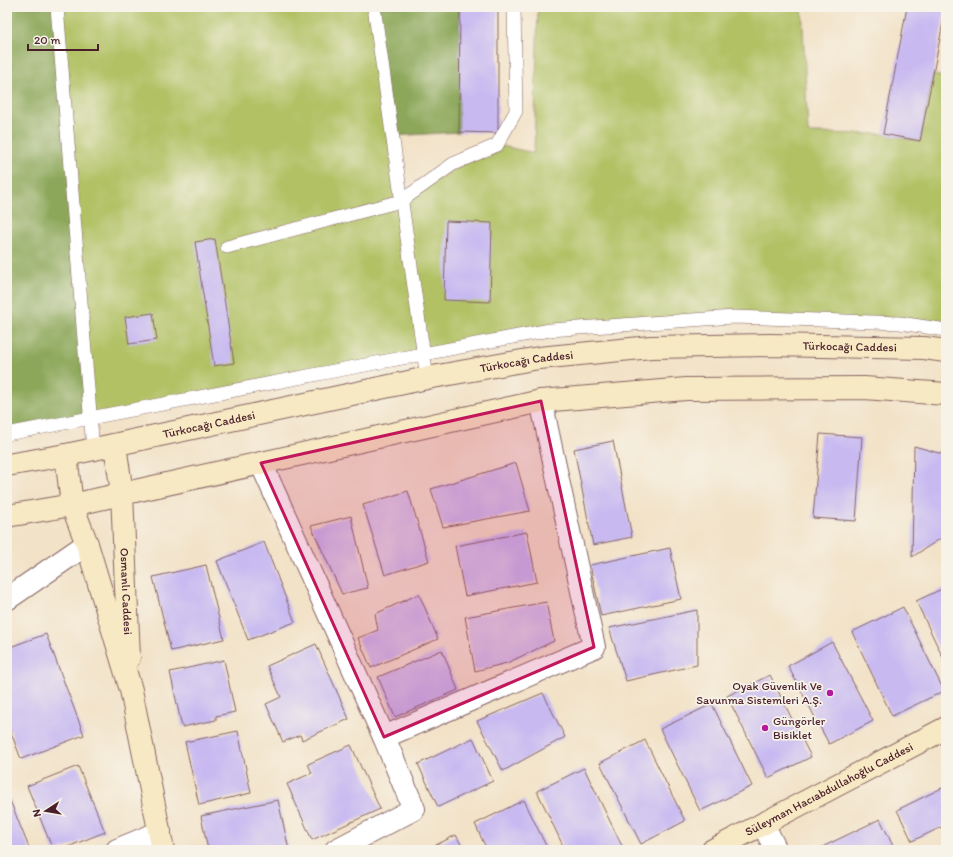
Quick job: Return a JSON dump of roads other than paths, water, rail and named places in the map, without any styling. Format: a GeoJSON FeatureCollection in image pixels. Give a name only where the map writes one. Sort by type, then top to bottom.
{"type":"FeatureCollection","features":[{"type":"Feature","properties":{"kind":"main road","name":"Türkocağı Caddesi"},"geometry":{"type":"LineString","coordinates":[[66,455],[427,378],[539,358],[651,347],[769,345],[924,348],[946,350]]}},
{"type":"Feature","properties":{"kind":"main road"},"geometry":{"type":"LineString","coordinates":[[7,516],[72,505],[541,401],[686,389],[864,388],[946,394]]}},
{"type":"Feature","properties":{"kind":"main road","name":"Osmanlı Caddesi"},"geometry":{"type":"LineString","coordinates":[[115,445],[122,493],[131,690]]}},
{"type":"Feature","properties":{"kind":"main road","name":"Osmanlı Caddesi"},"geometry":{"type":"LineString","coordinates":[[66,455],[72,505],[87,544],[131,690],[162,841]]}},
{"type":"Feature","properties":{"kind":"main road"},"geometry":{"type":"LineString","coordinates":[[7,464],[66,455]]}},
{"type":"Feature","properties":{"kind":"main road","name":"Süleyman Hacıabdullahoğlu Caddesi"},"geometry":{"type":"LineString","coordinates":[[713,850],[946,728]]}},
{"type":"Feature","properties":{"kind":"street"},"geometry":{"type":"LineString","coordinates":[[384,737],[594,647],[541,401]]}},
{"type":"Feature","properties":{"kind":"street"},"geometry":{"type":"LineString","coordinates":[[261,463],[384,737],[414,809],[336,850]]}},
{"type":"Feature","properties":{"kind":"street"},"geometry":{"type":"LineString","coordinates":[[7,599],[87,544]]}},
{"type":"Feature","properties":{"kind":"street"},"geometry":{"type":"LineString","coordinates":[[763,824],[776,850]]}},
{"type":"Feature","properties":{"kind":"street"},"geometry":{"type":"LineString","coordinates":[[117,850],[162,841]]}},
{"type":"Feature","properties":{"kind":"lane"},"geometry":{"type":"LineString","coordinates":[[56,7],[94,450]]}},
{"type":"Feature","properties":{"kind":"lane"},"geometry":{"type":"LineString","coordinates":[[374,7],[427,378]]}},
{"type":"Feature","properties":{"kind":"lane"},"geometry":{"type":"LineString","coordinates":[[227,247],[401,200],[453,164],[497,145],[516,111],[514,7]]}},
{"type":"Feature","properties":{"kind":"lane"},"geometry":{"type":"LineString","coordinates":[[7,434],[550,330],[734,317],[900,323],[946,330]]}},
{"type":"Feature","properties":{"kind":"place","name":"Oyak Güvenlik Ve Savunma Sistemleri A.Ş."},"geometry":{"type":"Point","coordinates":[830,693]}},
{"type":"Feature","properties":{"kind":"place","name":"Güngörler Bisiklet"},"geometry":{"type":"Point","coordinates":[765,728]}}]}
